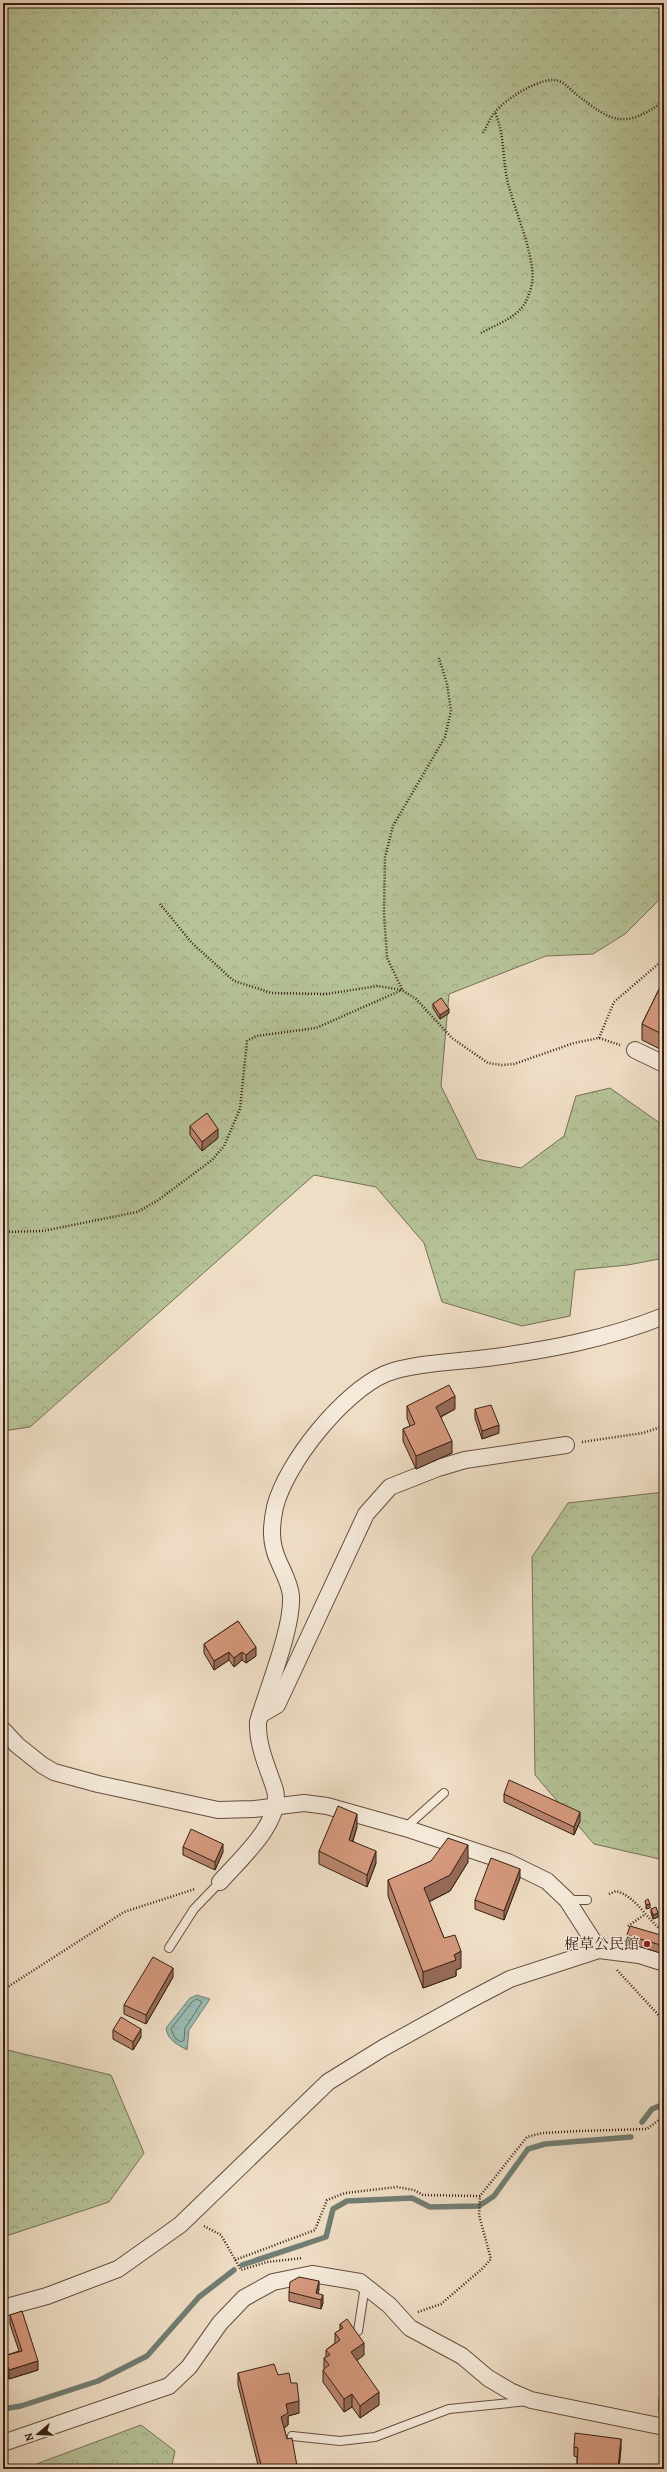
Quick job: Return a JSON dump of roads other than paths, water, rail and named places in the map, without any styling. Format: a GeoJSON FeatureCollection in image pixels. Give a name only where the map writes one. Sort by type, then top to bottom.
{"type":"FeatureCollection","features":[{"type":"Feature","properties":{"kind":"street"},"geometry":{"type":"LineString","coordinates":[[635,1050],[664,1064]]}},
{"type":"Feature","properties":{"kind":"street"},"geometry":{"type":"LineString","coordinates":[[220,1882],[262,1834],[276,1807],[275,1792],[258,1734],[260,1715],[288,1624],[291,1597],[289,1585],[272,1544],[271,1528],[276,1505],[287,1476],[322,1427],[351,1394],[372,1381],[395,1371],[538,1351],[632,1329],[664,1316]]}},
{"type":"Feature","properties":{"kind":"street"},"geometry":{"type":"LineString","coordinates":[[260,1715],[277,1705],[366,1514],[383,1492],[390,1487],[424,1473],[465,1460],[566,1445]]}},
{"type":"Feature","properties":{"kind":"street"},"geometry":{"type":"LineString","coordinates":[[3,1730],[30,1757],[54,1772],[106,1786],[218,1810],[276,1807],[304,1803],[327,1806],[405,1828],[508,1862],[534,1873],[547,1881],[567,1900],[599,1950]]}},
{"type":"Feature","properties":{"kind":"street"},"geometry":{"type":"LineString","coordinates":[[3,2308],[47,2296],[118,2269],[180,2225],[328,2082],[383,2048],[510,1979],[599,1950],[640,1955],[664,1962]]}},
{"type":"Feature","properties":{"kind":"street"},"geometry":{"type":"LineString","coordinates":[[3,2443],[169,2386],[189,2367],[220,2323],[244,2298],[273,2282],[312,2274],[360,2282],[389,2305],[410,2328],[462,2356],[488,2378],[510,2392],[531,2400],[664,2427]]}},
{"type":"Feature","properties":{"kind":"lane"},"geometry":{"type":"LineString","coordinates":[[405,1828],[444,1793]]}},
{"type":"Feature","properties":{"kind":"lane"},"geometry":{"type":"LineString","coordinates":[[169,1948],[191,1914],[220,1882]]}},
{"type":"Feature","properties":{"kind":"lane"},"geometry":{"type":"LineString","coordinates":[[567,1900],[587,1900]]}},
{"type":"Feature","properties":{"kind":"lane"},"geometry":{"type":"LineString","coordinates":[[358,2331],[365,2286]]}},
{"type":"Feature","properties":{"kind":"lane"},"geometry":{"type":"LineString","coordinates":[[292,2436],[340,2441],[375,2437],[449,2409],[523,2403],[531,2400]]}},
{"type":"Feature","properties":{"kind":"water"},"geometry":{"type":"Polygon","coordinates":[[[197,1995],[210,1999],[189,2030],[187,2050],[176,2044],[171,2039],[166,2028],[190,1998],[197,1995]]]}},
{"type":"Feature","properties":{"kind":"waterway"},"geometry":{"type":"LineString","coordinates":[[642,2122],[652,2109],[664,2104]]}},
{"type":"Feature","properties":{"kind":"waterway"},"geometry":{"type":"LineString","coordinates":[[242,2265],[326,2237],[333,2209],[347,2201],[412,2198],[430,2207],[479,2206],[494,2196],[528,2149],[545,2144],[631,2137]]}},
{"type":"Feature","properties":{"kind":"waterway"},"geometry":{"type":"LineString","coordinates":[[3,2409],[21,2406],[98,2381],[147,2356],[199,2297],[234,2270]]}},
{"type":"Feature","properties":{"kind":"place","name":"梶草公民館"},"geometry":{"type":"Point","coordinates":[647,1944]}}]}
